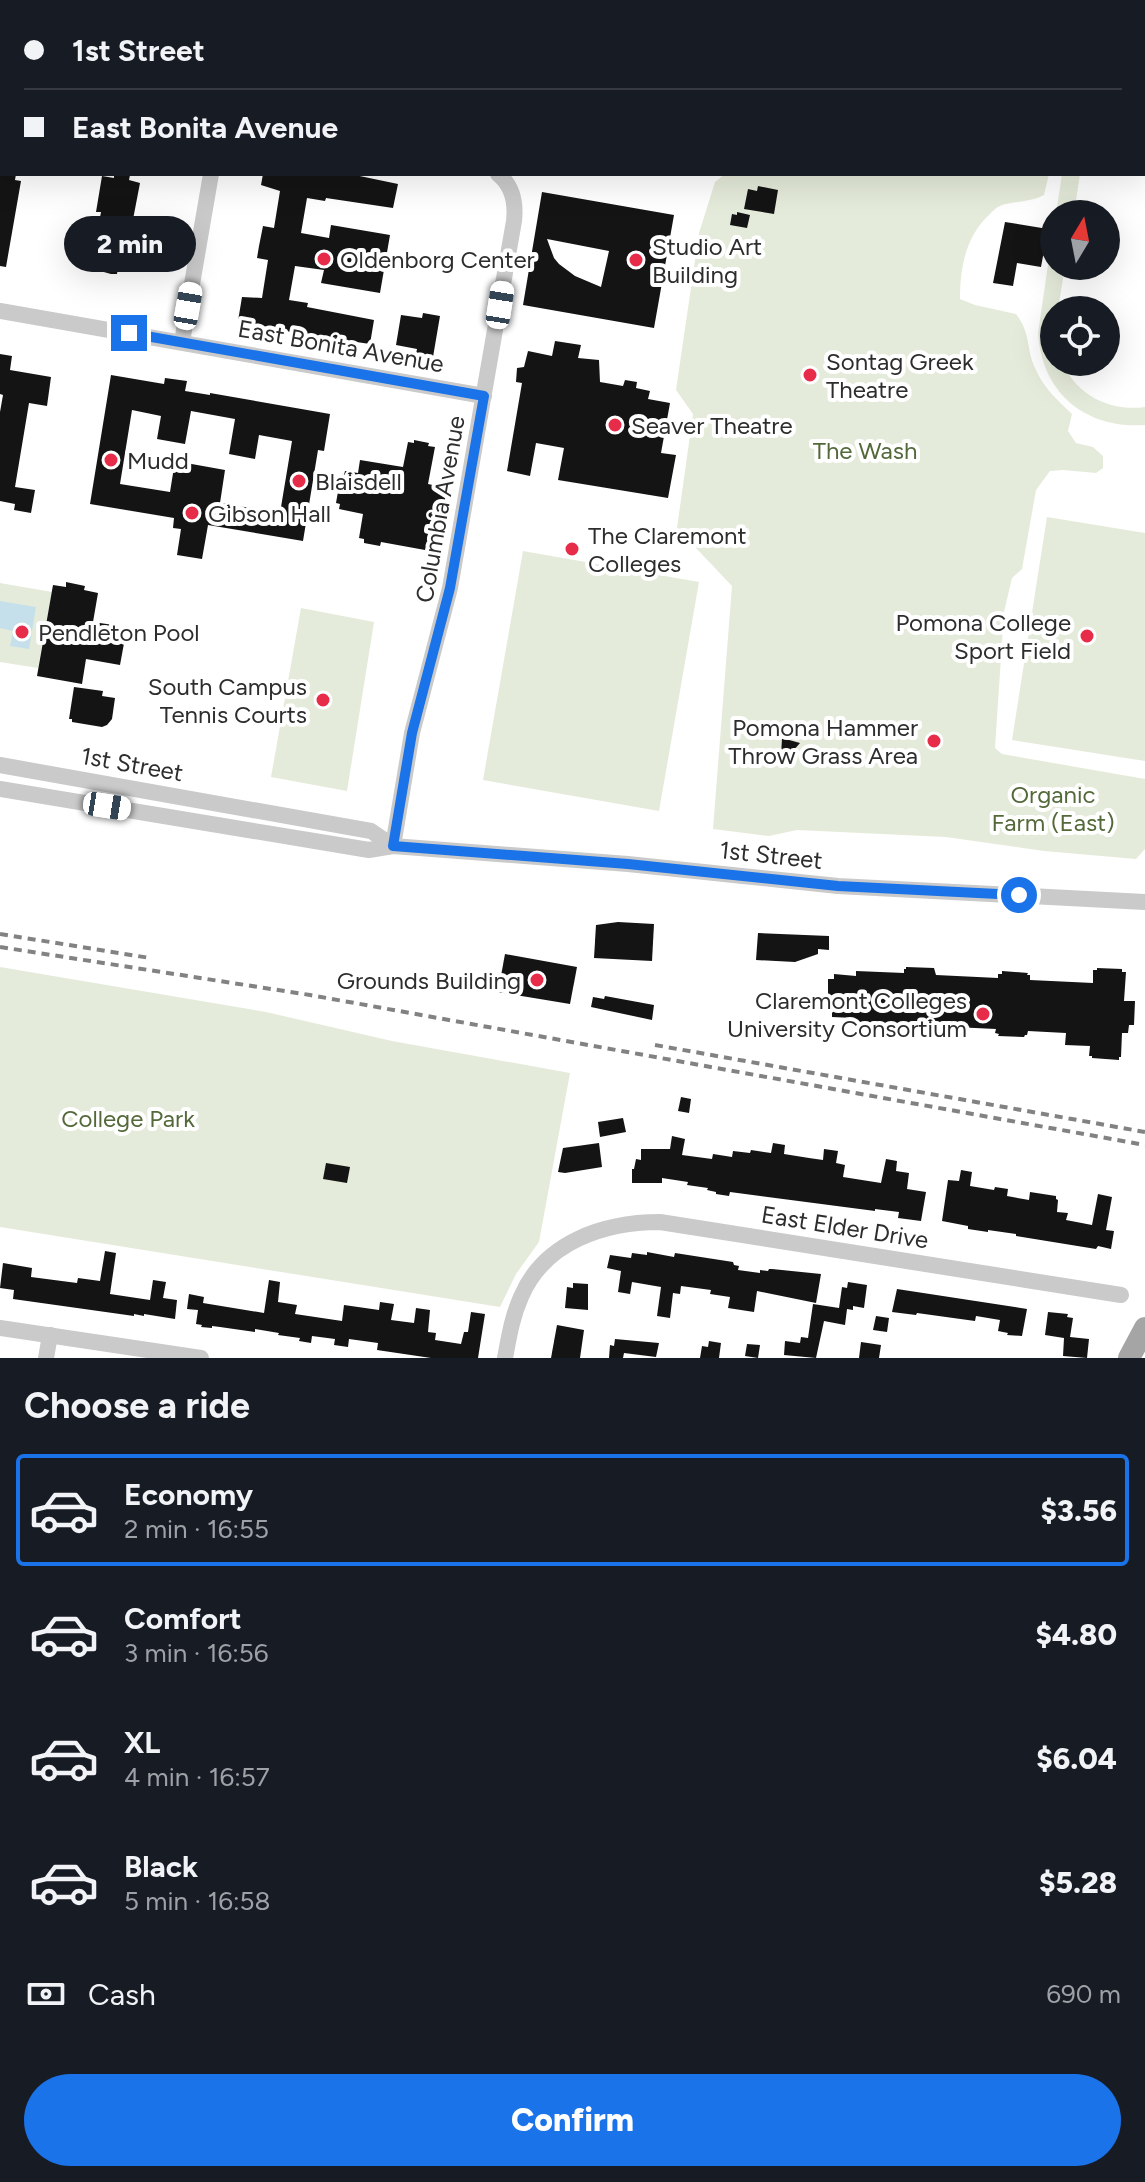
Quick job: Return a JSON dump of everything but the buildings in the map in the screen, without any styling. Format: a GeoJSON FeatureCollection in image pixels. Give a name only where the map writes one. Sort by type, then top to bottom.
{"type":"FeatureCollection","features":[{"type":"Feature","properties":{"kind":"main road"},"geometry":{"type":"LineString","coordinates":[[1129,1358],[1145,1328]]}},
{"type":"Feature","properties":{"kind":"street"},"geometry":{"type":"LineString","coordinates":[[182,342],[211,176]]}},
{"type":"Feature","properties":{"kind":"street","name":"Columbia Avenue"},"geometry":{"type":"LineString","coordinates":[[393,846],[412,733],[448,599],[514,221],[513,198],[502,177]]}},
{"type":"Feature","properties":{"kind":"street","name":"East Bonita Avenue"},"geometry":{"type":"LineString","coordinates":[[0,311],[484,396]]}},
{"type":"Feature","properties":{"kind":"street","name":"1st Street"},"geometry":{"type":"LineString","coordinates":[[0,765],[371,831],[393,846]]}},
{"type":"Feature","properties":{"kind":"street","name":"1st Street"},"geometry":{"type":"LineString","coordinates":[[0,789],[369,850],[393,846],[628,864],[838,886],[1145,902]]}},
{"type":"Feature","properties":{"kind":"street","name":"East Elder Drive"},"geometry":{"type":"LineString","coordinates":[[505,1358],[513,1317],[522,1294],[540,1265],[564,1246],[610,1227],[635,1222],[660,1222],[1121,1295]]}},
{"type":"Feature","properties":{"kind":"street"},"geometry":{"type":"LineString","coordinates":[[0,1328],[201,1358]]}},
{"type":"Feature","properties":{"kind":"street"},"geometry":{"type":"LineString","coordinates":[[46,1358],[50,1335]]}},
{"type":"Feature","properties":{"kind":"green space","name":"The Wash"},"geometry":{"type":"Polygon","coordinates":[[[722,176],[1049,176],[1044,195],[1000,206],[980,226],[965,255],[960,299],[1016,314],[1024,328],[1038,375],[1072,414],[1068,431],[1076,443],[1093,447],[1103,456],[1103,468],[1096,473],[1050,471],[1036,490],[1022,569],[1012,578],[1004,612],[995,748],[1002,754],[1145,779],[1145,849],[1136,859],[1044,851],[946,837],[797,830],[769,836],[713,829],[732,586],[677,528],[693,414],[676,390],[699,233],[715,182],[722,176]]]}},
{"type":"Feature","properties":{"kind":"green space"},"geometry":{"type":"Polygon","coordinates":[[[1062,176],[1080,176],[1076,200],[1058,200],[1062,176]]]}},
{"type":"Feature","properties":{"kind":"green space"},"geometry":{"type":"Polygon","coordinates":[[[1046,280],[1063,280],[1060,296],[1043,296],[1046,280]]]}},
{"type":"Feature","properties":{"kind":"green space"},"geometry":{"type":"Polygon","coordinates":[[[1050,376],[1070,376],[1085,392],[1107,404],[1145,407],[1145,425],[1104,421],[1070,403],[1050,376]]]}},
{"type":"Feature","properties":{"kind":"green space","name":"Pomona College Sport Field"},"geometry":{"type":"Polygon","coordinates":[[[1047,517],[1145,533],[1145,761],[1012,740],[1047,517]]]}},
{"type":"Feature","properties":{"kind":"green space"},"geometry":{"type":"Polygon","coordinates":[[[523,551],[699,582],[659,811],[483,780],[523,551]]]}},
{"type":"Feature","properties":{"kind":"green space","name":"Pendleton Pool"},"geometry":{"type":"Polygon","coordinates":[[[0,583],[52,592],[38,668],[0,662],[0,583]]]}},
{"type":"Feature","properties":{"kind":"green space","name":"South Campus Tennis Courts"},"geometry":{"type":"Polygon","coordinates":[[[301,608],[374,622],[347,791],[271,777],[301,608]]]}},
{"type":"Feature","properties":{"kind":"green space","name":"College Park"},"geometry":{"type":"Polygon","coordinates":[[[0,967],[266,1012],[392,1041],[570,1073],[539,1242],[516,1274],[500,1307],[0,1227],[0,967]]]}},
{"type":"Feature","properties":{"kind":"water"},"geometry":{"type":"Polygon","coordinates":[[[0,601],[36,607],[29,649],[10,646],[13,631],[0,628],[0,601]]]}},
{"type":"Feature","properties":{"kind":"railway"},"geometry":{"type":"LineString","coordinates":[[0,934],[150,958]]}},
{"type":"Feature","properties":{"kind":"railway"},"geometry":{"type":"LineString","coordinates":[[0,947],[310,995],[1145,1145]]}},
{"type":"Feature","properties":{"kind":"railway"},"geometry":{"type":"LineString","coordinates":[[655,1045],[1145,1132]]}},
{"type":"Feature","properties":{"kind":"place","name":"Oldenborg Center"},"geometry":{"type":"Point","coordinates":[324,259]}},
{"type":"Feature","properties":{"kind":"place","name":"Studio Art Building"},"geometry":{"type":"Point","coordinates":[636,260]}},
{"type":"Feature","properties":{"kind":"place","name":"Sontag Greek Theatre"},"geometry":{"type":"Point","coordinates":[810,375]}},
{"type":"Feature","properties":{"kind":"place","name":"Seaver Theatre"},"geometry":{"type":"Point","coordinates":[615,425]}},
{"type":"Feature","properties":{"kind":"place","name":"Mudd"},"geometry":{"type":"Point","coordinates":[111,460]}},
{"type":"Feature","properties":{"kind":"place","name":"Blaisdell"},"geometry":{"type":"Point","coordinates":[299,481]}},
{"type":"Feature","properties":{"kind":"place","name":"Gibson Hall"},"geometry":{"type":"Point","coordinates":[192,513]}},
{"type":"Feature","properties":{"kind":"place","name":"The Claremont Colleges"},"geometry":{"type":"Point","coordinates":[572,549]}},
{"type":"Feature","properties":{"kind":"place","name":"Pendleton Pool"},"geometry":{"type":"Point","coordinates":[22,632]}},
{"type":"Feature","properties":{"kind":"place","name":"Pomona College Sport Field"},"geometry":{"type":"Point","coordinates":[1087,636]}},
{"type":"Feature","properties":{"kind":"place","name":"South Campus Tennis Courts"},"geometry":{"type":"Point","coordinates":[323,700]}},
{"type":"Feature","properties":{"kind":"place","name":"Pomona Hammer Throw Grass Area"},"geometry":{"type":"Point","coordinates":[934,741]}},
{"type":"Feature","properties":{"kind":"place","name":"Grounds Building"},"geometry":{"type":"Point","coordinates":[537,980]}},
{"type":"Feature","properties":{"kind":"place","name":"Claremont Colleges University Consortium"},"geometry":{"type":"Point","coordinates":[983,1014]}},
{"type":"Feature","properties":{"kind":"route"},"geometry":{"type":"LineString","coordinates":[[129,333],[484,396],[450,588],[412,733],[393,846],[628,864],[838,886],[1019,895]]}},
{"type":"Feature","properties":{"kind":"park label","name":"Organic Farm (East)"},"geometry":{"type":"Point","coordinates":[1053,808]}}]}
